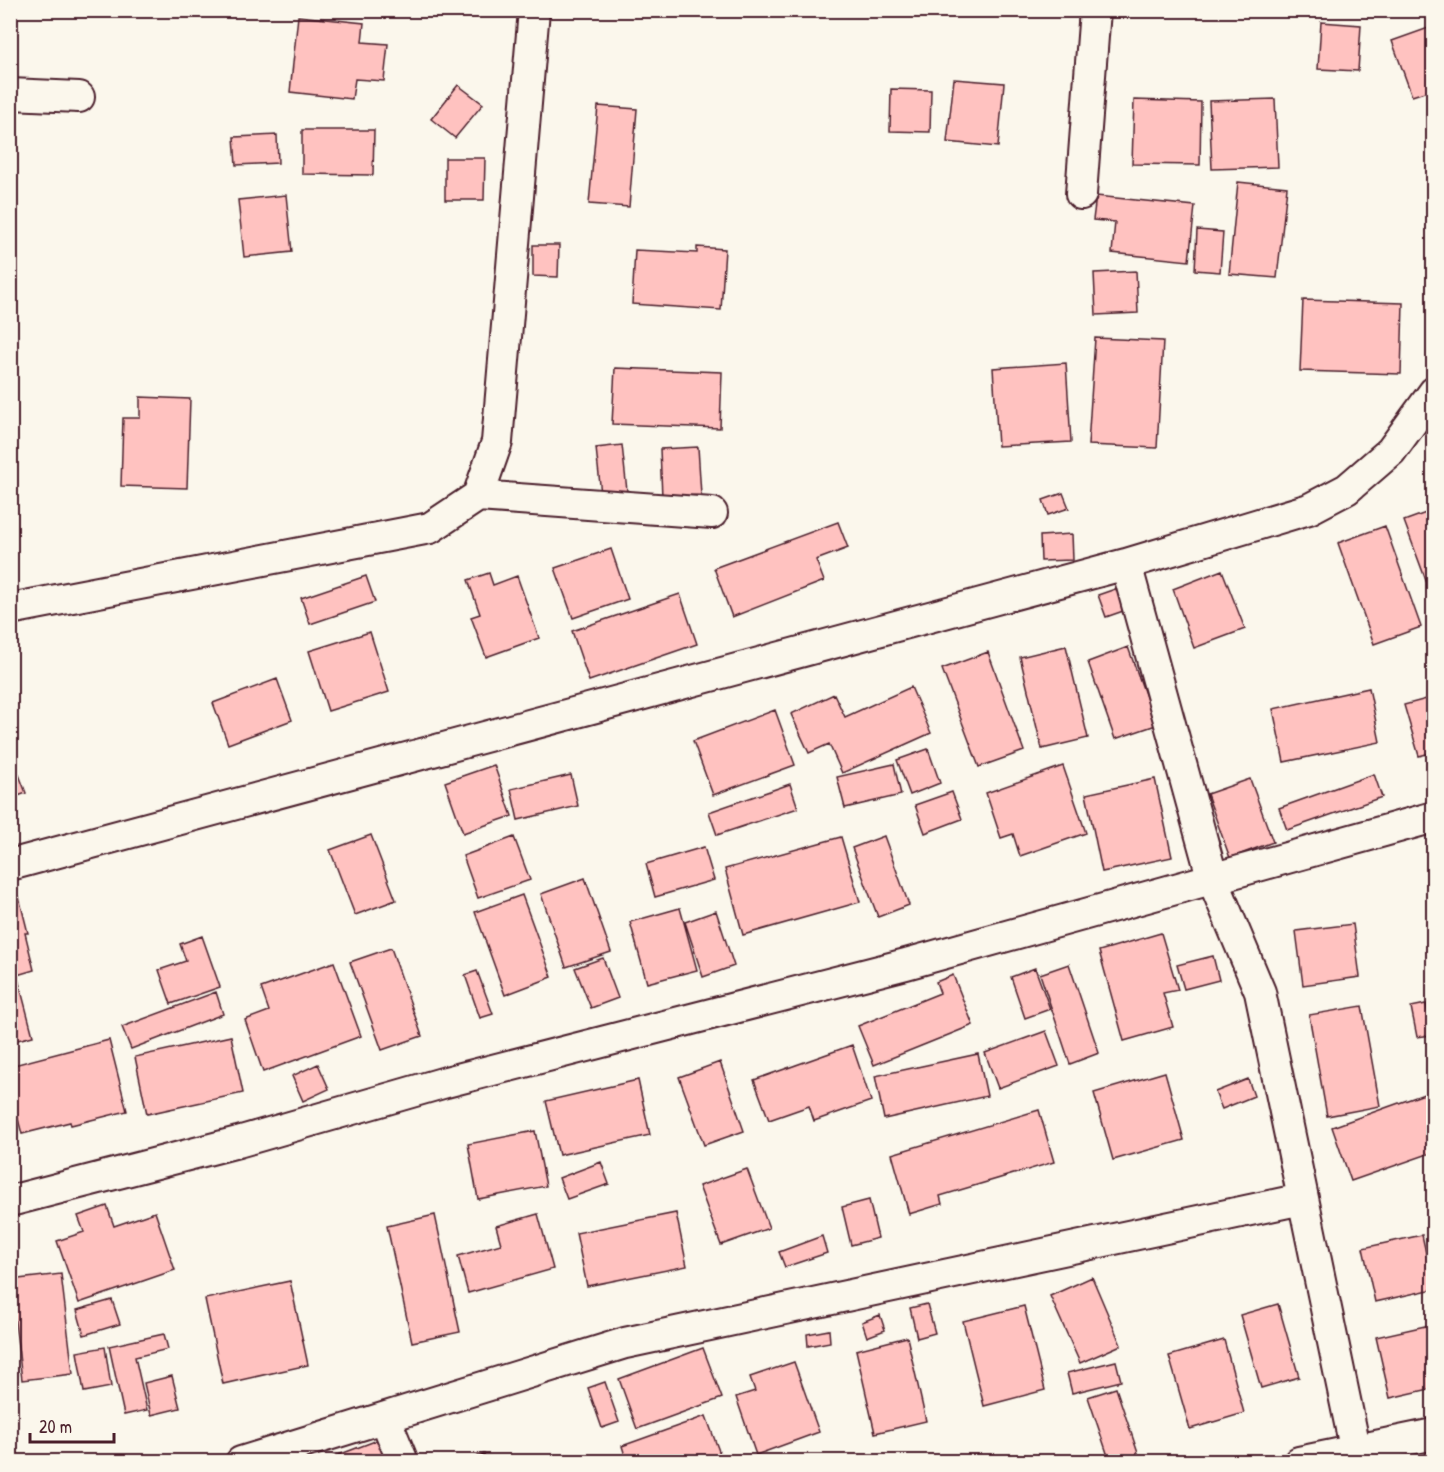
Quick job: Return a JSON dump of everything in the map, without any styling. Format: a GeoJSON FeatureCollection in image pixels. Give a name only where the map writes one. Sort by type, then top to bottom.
{"type":"FeatureCollection","features":[{"type":"Feature","properties":{"kind":"street"},"geometry":{"type":"LineString","coordinates":[[10,609],[430,528],[478,496],[497,442],[534,10]]}},
{"type":"Feature","properties":{"kind":"street"},"geometry":{"type":"LineString","coordinates":[[1081,194],[1095,10]]}},
{"type":"Feature","properties":{"kind":"street"},"geometry":{"type":"LineString","coordinates":[[10,94],[80,97]]}},
{"type":"Feature","properties":{"kind":"street"},"geometry":{"type":"LineString","coordinates":[[10,865],[1126,564],[1309,509],[1347,489],[1391,451],[1434,392]]}},
{"type":"Feature","properties":{"kind":"street"},"geometry":{"type":"LineString","coordinates":[[478,496],[712,513]]}},
{"type":"Feature","properties":{"kind":"street"},"geometry":{"type":"LineString","coordinates":[[1126,564],[1213,880],[1260,992],[1356,1456]]}},
{"type":"Feature","properties":{"kind":"street"},"geometry":{"type":"LineString","coordinates":[[10,1201],[238,1142],[446,1082],[906,964],[1434,817]]}},
{"type":"Feature","properties":{"kind":"street"},"geometry":{"type":"LineString","coordinates":[[241,1461],[625,1343],[1302,1199]]}},
{"type":"Feature","properties":{"kind":"street"},"geometry":{"type":"LineString","coordinates":[[385,1418],[403,1461]]}},
{"type":"Feature","properties":{"kind":"street"},"geometry":{"type":"LineString","coordinates":[[1299,1461],[1356,1456],[1434,1434]]}},
{"type":"Feature","properties":{"kind":"building"},"geometry":{"type":"Polygon","coordinates":[[[298,16],[364,23],[362,42],[388,44],[384,81],[355,79],[352,99],[290,92],[298,16]]]}},
{"type":"Feature","properties":{"kind":"building"},"geometry":{"type":"Polygon","coordinates":[[[1321,22],[1361,25],[1358,71],[1318,69],[1321,22]]]}},
{"type":"Feature","properties":{"kind":"building"},"geometry":{"type":"Polygon","coordinates":[[[1434,26],[1434,89],[1412,96],[1392,41],[1434,26]]]}},
{"type":"Feature","properties":{"kind":"building"},"geometry":{"type":"Polygon","coordinates":[[[954,79],[1004,83],[998,147],[947,142],[954,79]]]}},
{"type":"Feature","properties":{"kind":"building"},"geometry":{"type":"Polygon","coordinates":[[[458,85],[483,104],[455,138],[431,119],[458,85]]]}},
{"type":"Feature","properties":{"kind":"building"},"geometry":{"type":"Polygon","coordinates":[[[891,89],[931,90],[930,132],[890,131],[891,89]]]}},
{"type":"Feature","properties":{"kind":"building"},"geometry":{"type":"Polygon","coordinates":[[[1275,99],[1278,167],[1212,169],[1209,101],[1275,99]]]}},
{"type":"Feature","properties":{"kind":"building"},"geometry":{"type":"Polygon","coordinates":[[[1134,100],[1201,102],[1200,165],[1132,164],[1134,100]]]}},
{"type":"Feature","properties":{"kind":"building"},"geometry":{"type":"Polygon","coordinates":[[[598,106],[637,109],[629,207],[589,204],[598,106]]]}},
{"type":"Feature","properties":{"kind":"building"},"geometry":{"type":"Polygon","coordinates":[[[302,130],[374,130],[373,175],[302,174],[302,130]]]}},
{"type":"Feature","properties":{"kind":"building"},"geometry":{"type":"Polygon","coordinates":[[[277,135],[278,163],[236,165],[234,137],[277,135]]]}},
{"type":"Feature","properties":{"kind":"building"},"geometry":{"type":"Polygon","coordinates":[[[10,154],[13,154],[12,226],[10,226],[10,154]]]}},
{"type":"Feature","properties":{"kind":"building"},"geometry":{"type":"Polygon","coordinates":[[[445,158],[485,158],[484,200],[445,200],[445,158]]]}},
{"type":"Feature","properties":{"kind":"building"},"geometry":{"type":"Polygon","coordinates":[[[1238,182],[1287,187],[1277,278],[1229,274],[1238,182]]]}},
{"type":"Feature","properties":{"kind":"building"},"geometry":{"type":"Polygon","coordinates":[[[286,195],[292,252],[244,257],[238,200],[286,195]]]}},
{"type":"Feature","properties":{"kind":"building"},"geometry":{"type":"Polygon","coordinates":[[[1096,196],[1195,206],[1189,261],[1112,253],[1115,222],[1093,220],[1096,196]]]}},
{"type":"Feature","properties":{"kind":"building"},"geometry":{"type":"Polygon","coordinates":[[[1197,230],[1223,232],[1220,272],[1195,270],[1197,230]]]}},
{"type":"Feature","properties":{"kind":"building"},"geometry":{"type":"Polygon","coordinates":[[[533,245],[559,245],[558,277],[533,276],[533,245]]]}},
{"type":"Feature","properties":{"kind":"building"},"geometry":{"type":"Polygon","coordinates":[[[697,247],[725,249],[721,310],[632,304],[635,250],[697,253],[697,247]]]}},
{"type":"Feature","properties":{"kind":"building"},"geometry":{"type":"Polygon","coordinates":[[[1136,271],[1138,313],[1096,315],[1094,273],[1136,271]]]}},
{"type":"Feature","properties":{"kind":"building"},"geometry":{"type":"Polygon","coordinates":[[[1303,300],[1403,303],[1401,374],[1300,371],[1303,300]]]}},
{"type":"Feature","properties":{"kind":"building"},"geometry":{"type":"Polygon","coordinates":[[[1095,338],[1163,341],[1157,448],[1088,445],[1095,338]]]}},
{"type":"Feature","properties":{"kind":"building"},"geometry":{"type":"Polygon","coordinates":[[[1066,363],[1071,442],[998,446],[993,368],[1066,363]]]}},
{"type":"Feature","properties":{"kind":"building"},"geometry":{"type":"Polygon","coordinates":[[[615,368],[722,372],[720,428],[612,424],[615,368]]]}},
{"type":"Feature","properties":{"kind":"building"},"geometry":{"type":"Polygon","coordinates":[[[140,397],[190,399],[187,488],[121,486],[123,418],[140,418],[140,397]]]}},
{"type":"Feature","properties":{"kind":"building"},"geometry":{"type":"Polygon","coordinates":[[[622,445],[628,500],[602,503],[596,448],[622,445]]]}},
{"type":"Feature","properties":{"kind":"building"},"geometry":{"type":"Polygon","coordinates":[[[698,447],[701,495],[662,497],[660,449],[698,447]]]}},
{"type":"Feature","properties":{"kind":"building"},"geometry":{"type":"Polygon","coordinates":[[[1063,493],[1069,508],[1048,515],[1043,500],[1063,493]]]}},
{"type":"Feature","properties":{"kind":"building"},"geometry":{"type":"Polygon","coordinates":[[[1434,510],[1434,593],[1431,594],[1404,521],[1434,510]]]}},
{"type":"Feature","properties":{"kind":"building"},"geometry":{"type":"Polygon","coordinates":[[[838,522],[848,548],[816,560],[824,581],[732,617],[714,568],[838,522]]]}},
{"type":"Feature","properties":{"kind":"building"},"geometry":{"type":"Polygon","coordinates":[[[1385,526],[1421,627],[1374,644],[1338,543],[1385,526]]]}},
{"type":"Feature","properties":{"kind":"building"},"geometry":{"type":"Polygon","coordinates":[[[1072,534],[1073,560],[1041,561],[1040,536],[1072,534]]]}},
{"type":"Feature","properties":{"kind":"building"},"geometry":{"type":"Polygon","coordinates":[[[611,549],[628,599],[573,618],[555,568],[611,549]]]}},
{"type":"Feature","properties":{"kind":"building"},"geometry":{"type":"Polygon","coordinates":[[[1222,570],[1245,629],[1194,648],[1173,589],[1222,570]]]}},
{"type":"Feature","properties":{"kind":"building"},"geometry":{"type":"Polygon","coordinates":[[[489,573],[493,585],[517,576],[539,638],[486,657],[471,617],[480,614],[468,580],[489,573]]]}},
{"type":"Feature","properties":{"kind":"building"},"geometry":{"type":"Polygon","coordinates":[[[366,576],[375,602],[310,624],[301,598],[366,576]]]}},
{"type":"Feature","properties":{"kind":"building"},"geometry":{"type":"Polygon","coordinates":[[[1121,587],[1129,609],[1106,617],[1098,595],[1121,587]]]}},
{"type":"Feature","properties":{"kind":"building"},"geometry":{"type":"Polygon","coordinates":[[[680,594],[697,644],[589,681],[572,631],[680,594]]]}},
{"type":"Feature","properties":{"kind":"building"},"geometry":{"type":"Polygon","coordinates":[[[370,632],[389,692],[328,711],[309,651],[370,632]]]}},
{"type":"Feature","properties":{"kind":"building"},"geometry":{"type":"Polygon","coordinates":[[[1066,646],[1088,738],[1042,749],[1020,657],[1066,646]]]}},
{"type":"Feature","properties":{"kind":"building"},"geometry":{"type":"Polygon","coordinates":[[[1128,647],[1156,725],[1115,739],[1088,662],[1128,647]]]}},
{"type":"Feature","properties":{"kind":"building"},"geometry":{"type":"Polygon","coordinates":[[[988,652],[1024,751],[979,767],[942,669],[988,652]]]}},
{"type":"Feature","properties":{"kind":"building"},"geometry":{"type":"Polygon","coordinates":[[[277,679],[292,720],[228,744],[213,703],[277,679]]]}},
{"type":"Feature","properties":{"kind":"building"},"geometry":{"type":"Polygon","coordinates":[[[911,687],[931,733],[842,773],[829,744],[809,753],[791,714],[834,694],[845,717],[911,687]]]}},
{"type":"Feature","properties":{"kind":"building"},"geometry":{"type":"Polygon","coordinates":[[[1369,688],[1380,742],[1284,762],[1273,709],[1369,688]]]}},
{"type":"Feature","properties":{"kind":"building"},"geometry":{"type":"Polygon","coordinates":[[[1434,697],[1434,752],[1419,756],[1404,705],[1434,697]]]}},
{"type":"Feature","properties":{"kind":"building"},"geometry":{"type":"Polygon","coordinates":[[[775,710],[795,765],[713,795],[693,741],[775,710]]]}},
{"type":"Feature","properties":{"kind":"building"},"geometry":{"type":"Polygon","coordinates":[[[928,749],[940,783],[910,795],[897,760],[928,749]]]}},
{"type":"Feature","properties":{"kind":"building"},"geometry":{"type":"Polygon","coordinates":[[[10,751],[26,793],[10,799],[10,751]]]}},
{"type":"Feature","properties":{"kind":"building"},"geometry":{"type":"Polygon","coordinates":[[[894,764],[901,795],[845,808],[837,777],[894,764]]]}},
{"type":"Feature","properties":{"kind":"building"},"geometry":{"type":"Polygon","coordinates":[[[494,765],[512,816],[463,833],[445,782],[494,765]]]}},
{"type":"Feature","properties":{"kind":"building"},"geometry":{"type":"Polygon","coordinates":[[[1063,766],[1086,833],[1020,856],[1013,834],[1001,838],[986,793],[1063,766]]]}},
{"type":"Feature","properties":{"kind":"building"},"geometry":{"type":"Polygon","coordinates":[[[1374,774],[1382,797],[1287,830],[1279,808],[1374,774]]]}},
{"type":"Feature","properties":{"kind":"building"},"geometry":{"type":"Polygon","coordinates":[[[571,775],[578,806],[518,820],[511,789],[571,775]]]}},
{"type":"Feature","properties":{"kind":"building"},"geometry":{"type":"Polygon","coordinates":[[[1155,779],[1172,857],[1102,872],[1086,794],[1155,779]]]}},
{"type":"Feature","properties":{"kind":"building"},"geometry":{"type":"Polygon","coordinates":[[[1250,779],[1273,842],[1230,858],[1207,794],[1250,779]]]}},
{"type":"Feature","properties":{"kind":"building"},"geometry":{"type":"Polygon","coordinates":[[[790,784],[798,808],[717,835],[709,812],[790,784]]]}},
{"type":"Feature","properties":{"kind":"building"},"geometry":{"type":"Polygon","coordinates":[[[952,792],[962,819],[925,833],[915,805],[952,792]]]}},
{"type":"Feature","properties":{"kind":"building"},"geometry":{"type":"Polygon","coordinates":[[[371,835],[396,900],[355,915],[330,850],[371,835]]]}},
{"type":"Feature","properties":{"kind":"building"},"geometry":{"type":"Polygon","coordinates":[[[884,836],[909,905],[878,917],[852,848],[884,836]]]}},
{"type":"Feature","properties":{"kind":"building"},"geometry":{"type":"Polygon","coordinates":[[[514,837],[530,880],[478,898],[463,856],[514,837]]]}},
{"type":"Feature","properties":{"kind":"building"},"geometry":{"type":"Polygon","coordinates":[[[841,837],[860,902],[743,935],[725,869],[841,837]]]}},
{"type":"Feature","properties":{"kind":"building"},"geometry":{"type":"Polygon","coordinates":[[[704,847],[714,880],[655,897],[646,864],[704,847]]]}},
{"type":"Feature","properties":{"kind":"building"},"geometry":{"type":"Polygon","coordinates":[[[585,878],[611,952],[566,967],[541,894],[585,878]]]}},
{"type":"Feature","properties":{"kind":"building"},"geometry":{"type":"Polygon","coordinates":[[[522,895],[552,977],[505,995],[475,912],[522,895]]]}},
{"type":"Feature","properties":{"kind":"building"},"geometry":{"type":"Polygon","coordinates":[[[19,897],[34,970],[17,975],[33,1036],[10,1042],[10,899],[19,897]]]}},
{"type":"Feature","properties":{"kind":"building"},"geometry":{"type":"Polygon","coordinates":[[[680,908],[697,970],[647,983],[630,922],[680,908]]]}},
{"type":"Feature","properties":{"kind":"building"},"geometry":{"type":"Polygon","coordinates":[[[716,911],[734,966],[703,977],[685,922],[716,911]]]}},
{"type":"Feature","properties":{"kind":"building"},"geometry":{"type":"Polygon","coordinates":[[[1353,924],[1360,977],[1303,985],[1296,931],[1353,924]]]}},
{"type":"Feature","properties":{"kind":"building"},"geometry":{"type":"Polygon","coordinates":[[[1161,933],[1178,990],[1163,993],[1173,1027],[1124,1041],[1099,951],[1161,933]]]}},
{"type":"Feature","properties":{"kind":"building"},"geometry":{"type":"Polygon","coordinates":[[[202,936],[220,987],[171,1004],[159,970],[186,961],[180,944],[202,936]]]}},
{"type":"Feature","properties":{"kind":"building"},"geometry":{"type":"Polygon","coordinates":[[[391,948],[422,1036],[382,1050],[350,962],[391,948]]]}},
{"type":"Feature","properties":{"kind":"building"},"geometry":{"type":"Polygon","coordinates":[[[1213,956],[1219,980],[1184,989],[1177,965],[1213,956]]]}},
{"type":"Feature","properties":{"kind":"building"},"geometry":{"type":"Polygon","coordinates":[[[603,958],[618,998],[591,1008],[575,968],[603,958]]]}},
{"type":"Feature","properties":{"kind":"building"},"geometry":{"type":"Polygon","coordinates":[[[334,962],[361,1036],[263,1072],[245,1020],[269,1011],[261,988],[334,962]]]}},
{"type":"Feature","properties":{"kind":"building"},"geometry":{"type":"Polygon","coordinates":[[[1069,964],[1099,1053],[1070,1064],[1040,974],[1069,964]]]}},
{"type":"Feature","properties":{"kind":"building"},"geometry":{"type":"Polygon","coordinates":[[[1035,968],[1050,1009],[1025,1018],[1011,977],[1035,968]]]}},
{"type":"Feature","properties":{"kind":"building"},"geometry":{"type":"Polygon","coordinates":[[[477,971],[493,1014],[480,1018],[465,975],[477,971]]]}},
{"type":"Feature","properties":{"kind":"building"},"geometry":{"type":"Polygon","coordinates":[[[953,975],[973,1025],[874,1065],[858,1026],[940,993],[936,982],[953,975]]]}},
{"type":"Feature","properties":{"kind":"building"},"geometry":{"type":"Polygon","coordinates":[[[216,992],[223,1014],[131,1049],[122,1027],[216,992]]]}},
{"type":"Feature","properties":{"kind":"building"},"geometry":{"type":"Polygon","coordinates":[[[1426,1004],[1432,1035],[1417,1037],[1411,1007],[1426,1004]]]}},
{"type":"Feature","properties":{"kind":"building"},"geometry":{"type":"Polygon","coordinates":[[[1362,1006],[1380,1106],[1327,1116],[1309,1015],[1362,1006]]]}},
{"type":"Feature","properties":{"kind":"building"},"geometry":{"type":"Polygon","coordinates":[[[1046,1031],[1059,1066],[998,1088],[985,1053],[1046,1031]]]}},
{"type":"Feature","properties":{"kind":"building"},"geometry":{"type":"Polygon","coordinates":[[[231,1036],[243,1093],[147,1114],[135,1057],[231,1036]]]}},
{"type":"Feature","properties":{"kind":"building"},"geometry":{"type":"Polygon","coordinates":[[[109,1040],[127,1111],[22,1134],[10,1089],[10,1066],[109,1040]]]}},
{"type":"Feature","properties":{"kind":"building"},"geometry":{"type":"Polygon","coordinates":[[[852,1045],[871,1101],[814,1121],[809,1106],[769,1120],[754,1080],[852,1045]]]}},
{"type":"Feature","properties":{"kind":"building"},"geometry":{"type":"Polygon","coordinates":[[[978,1054],[987,1096],[884,1119],[875,1076],[978,1054]]]}},
{"type":"Feature","properties":{"kind":"building"},"geometry":{"type":"Polygon","coordinates":[[[720,1062],[744,1131],[704,1145],[679,1077],[720,1062]]]}},
{"type":"Feature","properties":{"kind":"building"},"geometry":{"type":"Polygon","coordinates":[[[318,1064],[329,1089],[303,1101],[292,1076],[318,1064]]]}},
{"type":"Feature","properties":{"kind":"building"},"geometry":{"type":"Polygon","coordinates":[[[1165,1072],[1184,1140],[1113,1160],[1094,1093],[1165,1072]]]}},
{"type":"Feature","properties":{"kind":"building"},"geometry":{"type":"Polygon","coordinates":[[[1248,1079],[1254,1096],[1222,1109],[1215,1092],[1248,1079]]]}},
{"type":"Feature","properties":{"kind":"building"},"geometry":{"type":"Polygon","coordinates":[[[638,1080],[650,1135],[559,1155],[546,1101],[638,1080]]]}},
{"type":"Feature","properties":{"kind":"building"},"geometry":{"type":"Polygon","coordinates":[[[1427,1093],[1434,1110],[1434,1152],[1351,1181],[1332,1127],[1427,1093]]]}},
{"type":"Feature","properties":{"kind":"building"},"geometry":{"type":"Polygon","coordinates":[[[1039,1110],[1054,1162],[940,1196],[942,1204],[909,1214],[892,1154],[1039,1110]]]}},
{"type":"Feature","properties":{"kind":"building"},"geometry":{"type":"Polygon","coordinates":[[[535,1131],[546,1186],[478,1199],[468,1144],[535,1131]]]}},
{"type":"Feature","properties":{"kind":"building"},"geometry":{"type":"Polygon","coordinates":[[[601,1162],[609,1184],[567,1199],[559,1178],[601,1162]]]}},
{"type":"Feature","properties":{"kind":"building"},"geometry":{"type":"Polygon","coordinates":[[[747,1169],[769,1228],[721,1245],[699,1186],[747,1169]]]}},
{"type":"Feature","properties":{"kind":"building"},"geometry":{"type":"Polygon","coordinates":[[[869,1200],[878,1238],[851,1245],[842,1207],[869,1200]]]}},
{"type":"Feature","properties":{"kind":"building"},"geometry":{"type":"Polygon","coordinates":[[[107,1206],[114,1226],[155,1212],[175,1270],[79,1303],[57,1241],[84,1232],[78,1216],[107,1206]]]}},
{"type":"Feature","properties":{"kind":"building"},"geometry":{"type":"Polygon","coordinates":[[[676,1213],[687,1266],[587,1286],[576,1233],[676,1213]]]}},
{"type":"Feature","properties":{"kind":"building"},"geometry":{"type":"Polygon","coordinates":[[[538,1214],[553,1269],[468,1293],[458,1256],[501,1244],[496,1226],[538,1214]]]}},
{"type":"Feature","properties":{"kind":"building"},"geometry":{"type":"Polygon","coordinates":[[[435,1215],[460,1332],[412,1342],[387,1226],[435,1215]]]}},
{"type":"Feature","properties":{"kind":"building"},"geometry":{"type":"Polygon","coordinates":[[[1422,1235],[1434,1289],[1375,1302],[1363,1248],[1422,1235]]]}},
{"type":"Feature","properties":{"kind":"building"},"geometry":{"type":"Polygon","coordinates":[[[822,1236],[827,1253],[785,1267],[779,1252],[822,1236]]]}},
{"type":"Feature","properties":{"kind":"building"},"geometry":{"type":"Polygon","coordinates":[[[61,1274],[73,1374],[22,1380],[10,1280],[61,1274]]]}},
{"type":"Feature","properties":{"kind":"building"},"geometry":{"type":"Polygon","coordinates":[[[1092,1277],[1121,1345],[1080,1363],[1050,1296],[1092,1277]]]}},
{"type":"Feature","properties":{"kind":"building"},"geometry":{"type":"Polygon","coordinates":[[[290,1281],[308,1365],[223,1384],[205,1299],[290,1281]]]}},
{"type":"Feature","properties":{"kind":"building"},"geometry":{"type":"Polygon","coordinates":[[[112,1300],[120,1324],[84,1335],[77,1310],[112,1300]]]}},
{"type":"Feature","properties":{"kind":"building"},"geometry":{"type":"Polygon","coordinates":[[[927,1304],[935,1333],[917,1338],[910,1308],[927,1304]]]}},
{"type":"Feature","properties":{"kind":"building"},"geometry":{"type":"Polygon","coordinates":[[[1278,1304],[1299,1377],[1261,1388],[1240,1315],[1278,1304]]]}},
{"type":"Feature","properties":{"kind":"building"},"geometry":{"type":"Polygon","coordinates":[[[1024,1306],[1045,1390],[984,1406],[963,1321],[1024,1306]]]}},
{"type":"Feature","properties":{"kind":"building"},"geometry":{"type":"Polygon","coordinates":[[[880,1315],[885,1330],[867,1337],[862,1322],[880,1315]]]}},
{"type":"Feature","properties":{"kind":"building"},"geometry":{"type":"Polygon","coordinates":[[[1434,1324],[1434,1388],[1390,1398],[1376,1337],[1434,1324]]]}},
{"type":"Feature","properties":{"kind":"building"},"geometry":{"type":"Polygon","coordinates":[[[829,1330],[830,1342],[808,1346],[807,1334],[829,1330]]]}},
{"type":"Feature","properties":{"kind":"building"},"geometry":{"type":"Polygon","coordinates":[[[164,1334],[168,1349],[135,1357],[147,1410],[124,1415],[109,1346],[164,1334]]]}},
{"type":"Feature","properties":{"kind":"building"},"geometry":{"type":"Polygon","coordinates":[[[907,1337],[926,1421],[875,1433],[856,1350],[907,1337]]]}},
{"type":"Feature","properties":{"kind":"building"},"geometry":{"type":"Polygon","coordinates":[[[1224,1340],[1244,1413],[1190,1429],[1169,1356],[1224,1340]]]}},
{"type":"Feature","properties":{"kind":"building"},"geometry":{"type":"Polygon","coordinates":[[[105,1347],[111,1387],[84,1392],[77,1352],[105,1347]]]}},
{"type":"Feature","properties":{"kind":"building"},"geometry":{"type":"Polygon","coordinates":[[[703,1348],[722,1398],[637,1429],[619,1379],[703,1348]]]}},
{"type":"Feature","properties":{"kind":"building"},"geometry":{"type":"Polygon","coordinates":[[[1116,1361],[1121,1381],[1072,1393],[1067,1373],[1116,1361]]]}},
{"type":"Feature","properties":{"kind":"building"},"geometry":{"type":"Polygon","coordinates":[[[794,1362],[819,1432],[756,1455],[736,1397],[755,1391],[750,1377],[794,1362]]]}},
{"type":"Feature","properties":{"kind":"building"},"geometry":{"type":"Polygon","coordinates":[[[172,1376],[180,1408],[151,1415],[144,1383],[172,1376]]]}},
{"type":"Feature","properties":{"kind":"building"},"geometry":{"type":"Polygon","coordinates":[[[605,1382],[619,1422],[602,1428],[588,1388],[605,1382]]]}},
{"type":"Feature","properties":{"kind":"building"},"geometry":{"type":"Polygon","coordinates":[[[1116,1388],[1141,1462],[1110,1462],[1088,1397],[1116,1388]]]}},
{"type":"Feature","properties":{"kind":"building"},"geometry":{"type":"Polygon","coordinates":[[[706,1416],[723,1462],[627,1462],[622,1446],[706,1416]]]}},
{"type":"Feature","properties":{"kind":"building"},"geometry":{"type":"Polygon","coordinates":[[[16,1438],[19,1457],[10,1459],[10,1439],[16,1438]]]}},
{"type":"Feature","properties":{"kind":"building"},"geometry":{"type":"Polygon","coordinates":[[[383,1438],[390,1457],[379,1462],[335,1462],[333,1457],[383,1438]]]}},
{"type":"Feature","properties":{"kind":"building"},"geometry":{"type":"Polygon","coordinates":[[[484,1454],[487,1462],[463,1462],[484,1454]]]}}]}
